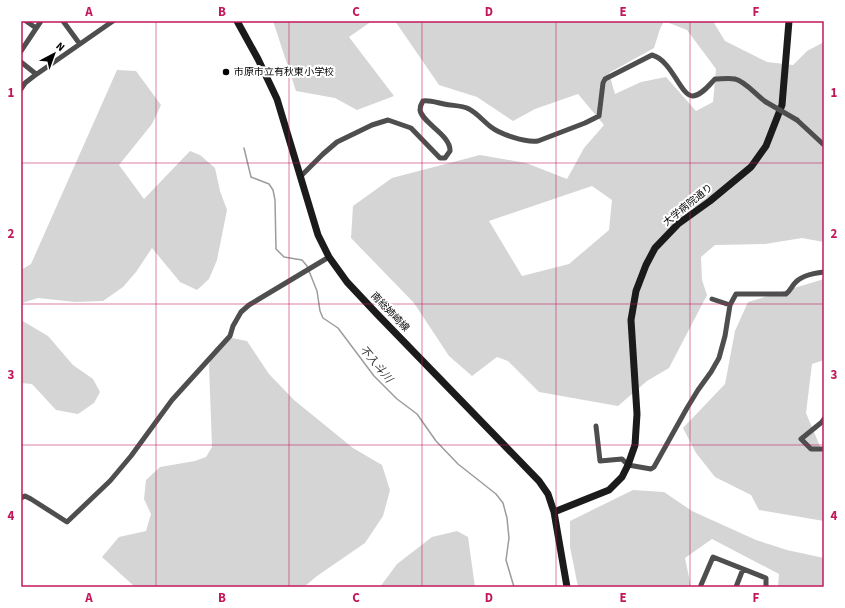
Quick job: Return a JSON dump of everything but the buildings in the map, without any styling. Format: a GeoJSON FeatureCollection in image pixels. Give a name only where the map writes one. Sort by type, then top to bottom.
{"type":"FeatureCollection","features":[{"type":"Feature","properties":{"kind":"main road","name":"南総姉崎線"},"geometry":{"type":"LineString","coordinates":[[237,21],[278,99],[318,235],[329,257],[347,282],[539,481],[548,494],[554,512],[567,587]]}},
{"type":"Feature","properties":{"kind":"main road","name":"大学病院通り"},"geometry":{"type":"LineString","coordinates":[[554,512],[610,490],[622,477],[635,445],[637,414],[631,320],[636,291],[646,265],[655,248],[678,224],[710,201],[751,167],[766,146],[782,105],[789,21]]}},
{"type":"Feature","properties":{"kind":"street"},"geometry":{"type":"LineString","coordinates":[[26,21],[36,28]]}},
{"type":"Feature","properties":{"kind":"street"},"geometry":{"type":"LineString","coordinates":[[21,51],[41,21]]}},
{"type":"Feature","properties":{"kind":"street"},"geometry":{"type":"LineString","coordinates":[[63,21],[79,44]]}},
{"type":"Feature","properties":{"kind":"street"},"geometry":{"type":"LineString","coordinates":[[21,89],[25,83],[36,74],[113,21]]}},
{"type":"Feature","properties":{"kind":"street"},"geometry":{"type":"LineString","coordinates":[[301,176],[322,154],[337,142],[372,125],[388,120],[411,128],[440,158],[445,158],[450,151],[449,143],[421,114],[420,106],[423,101],[427,100],[449,105],[462,106],[470,110],[491,127],[510,136],[530,142],[538,141],[586,123],[599,116],[603,83],[605,79],[652,56],[658,57],[664,61],[688,95],[693,96],[699,93],[715,79],[735,79],[744,83],[766,102],[797,120],[824,145]]}},
{"type":"Feature","properties":{"kind":"street"},"geometry":{"type":"LineString","coordinates":[[21,62],[36,74]]}},
{"type":"Feature","properties":{"kind":"street"},"geometry":{"type":"LineString","coordinates":[[21,498],[25,496],[31,499],[68,522],[110,482],[132,456],[172,400],[230,336],[233,326],[241,312],[256,300],[329,257]]}},
{"type":"Feature","properties":{"kind":"street"},"geometry":{"type":"LineString","coordinates":[[596,426],[600,461],[622,459],[628,464],[651,469],[657,465],[687,408],[719,358],[725,336],[730,305],[736,294],[786,294],[795,283],[802,278],[810,274],[824,272]]}},
{"type":"Feature","properties":{"kind":"street"},"geometry":{"type":"LineString","coordinates":[[712,299],[730,305]]}},
{"type":"Feature","properties":{"kind":"street"},"geometry":{"type":"LineString","coordinates":[[824,419],[801,439],[810,449],[824,449]]}},
{"type":"Feature","properties":{"kind":"street"},"geometry":{"type":"LineString","coordinates":[[701,587],[713,557],[766,578],[766,587]]}},
{"type":"Feature","properties":{"kind":"street"},"geometry":{"type":"LineString","coordinates":[[736,587],[743,569]]}},
{"type":"Feature","properties":{"kind":"shaded area"},"geometry":{"type":"Polygon","coordinates":[[[273,21],[372,21],[349,37],[394,96],[357,110],[335,98],[296,91],[273,21]]]}},
{"type":"Feature","properties":{"kind":"shaded area"},"geometry":{"type":"Polygon","coordinates":[[[395,21],[664,21],[716,21],[714,23],[725,41],[767,62],[793,65],[807,51],[824,42],[824,242],[802,238],[765,244],[715,245],[701,257],[702,280],[707,295],[669,368],[647,381],[618,406],[539,392],[508,361],[497,357],[472,376],[449,356],[414,303],[351,238],[353,206],[392,178],[480,155],[526,163],[567,179],[584,148],[604,125],[578,94],[535,109],[513,121],[477,97],[439,85],[395,21]],[[664,21],[654,48],[609,73],[615,94],[641,82],[666,77],[696,111],[713,102],[716,69],[687,30],[664,21]],[[592,186],[489,221],[522,276],[569,264],[609,230],[612,200],[592,186]]]}},
{"type":"Feature","properties":{"kind":"shaded area"},"geometry":{"type":"Polygon","coordinates":[[[117,70],[136,71],[161,105],[152,124],[119,165],[144,199],[190,151],[200,155],[215,168],[220,191],[227,210],[217,260],[209,279],[197,290],[180,282],[152,248],[136,272],[123,287],[103,301],[75,302],[38,298],[22,303],[21,305],[21,270],[31,264],[117,70]]]}},
{"type":"Feature","properties":{"kind":"shaded area"},"geometry":{"type":"Polygon","coordinates":[[[824,279],[824,360],[812,364],[806,413],[824,456],[824,521],[759,510],[751,495],[715,477],[696,453],[683,428],[725,384],[735,331],[748,302],[824,279]]]}},
{"type":"Feature","properties":{"kind":"shaded area"},"geometry":{"type":"Polygon","coordinates":[[[21,320],[48,336],[73,365],[93,379],[100,392],[94,403],[78,414],[56,410],[32,384],[21,383],[21,320]]]}},
{"type":"Feature","properties":{"kind":"shaded area"},"geometry":{"type":"Polygon","coordinates":[[[232,338],[247,341],[269,374],[294,400],[353,448],[382,465],[390,490],[383,516],[365,543],[317,576],[304,587],[135,587],[102,557],[119,537],[146,531],[151,514],[144,499],[146,480],[160,467],[195,461],[206,457],[212,447],[209,365],[215,348],[232,338]]]}},
{"type":"Feature","properties":{"kind":"shaded area"},"geometry":{"type":"Polygon","coordinates":[[[633,490],[664,492],[692,511],[756,540],[787,550],[824,558],[824,587],[778,587],[779,574],[712,539],[685,558],[691,587],[578,587],[570,547],[570,521],[633,490]]]}},
{"type":"Feature","properties":{"kind":"shaded area"},"geometry":{"type":"Polygon","coordinates":[[[457,531],[468,537],[475,587],[380,587],[397,564],[432,537],[457,531]]]}},
{"type":"Feature","properties":{"kind":"waterway","name":"不入斗川"},"geometry":{"type":"LineString","coordinates":[[244,148],[251,177],[269,184],[273,190],[275,200],[276,249],[284,257],[302,260],[307,266],[317,291],[320,311],[323,318],[338,328],[374,376],[397,399],[417,414],[436,441],[458,464],[496,494],[503,503],[507,518],[509,538],[506,560],[514,587]]}},
{"type":"Feature","properties":{"kind":"place","name":"市原市立有秋東小学校"},"geometry":{"type":"Point","coordinates":[226,72]}}]}
